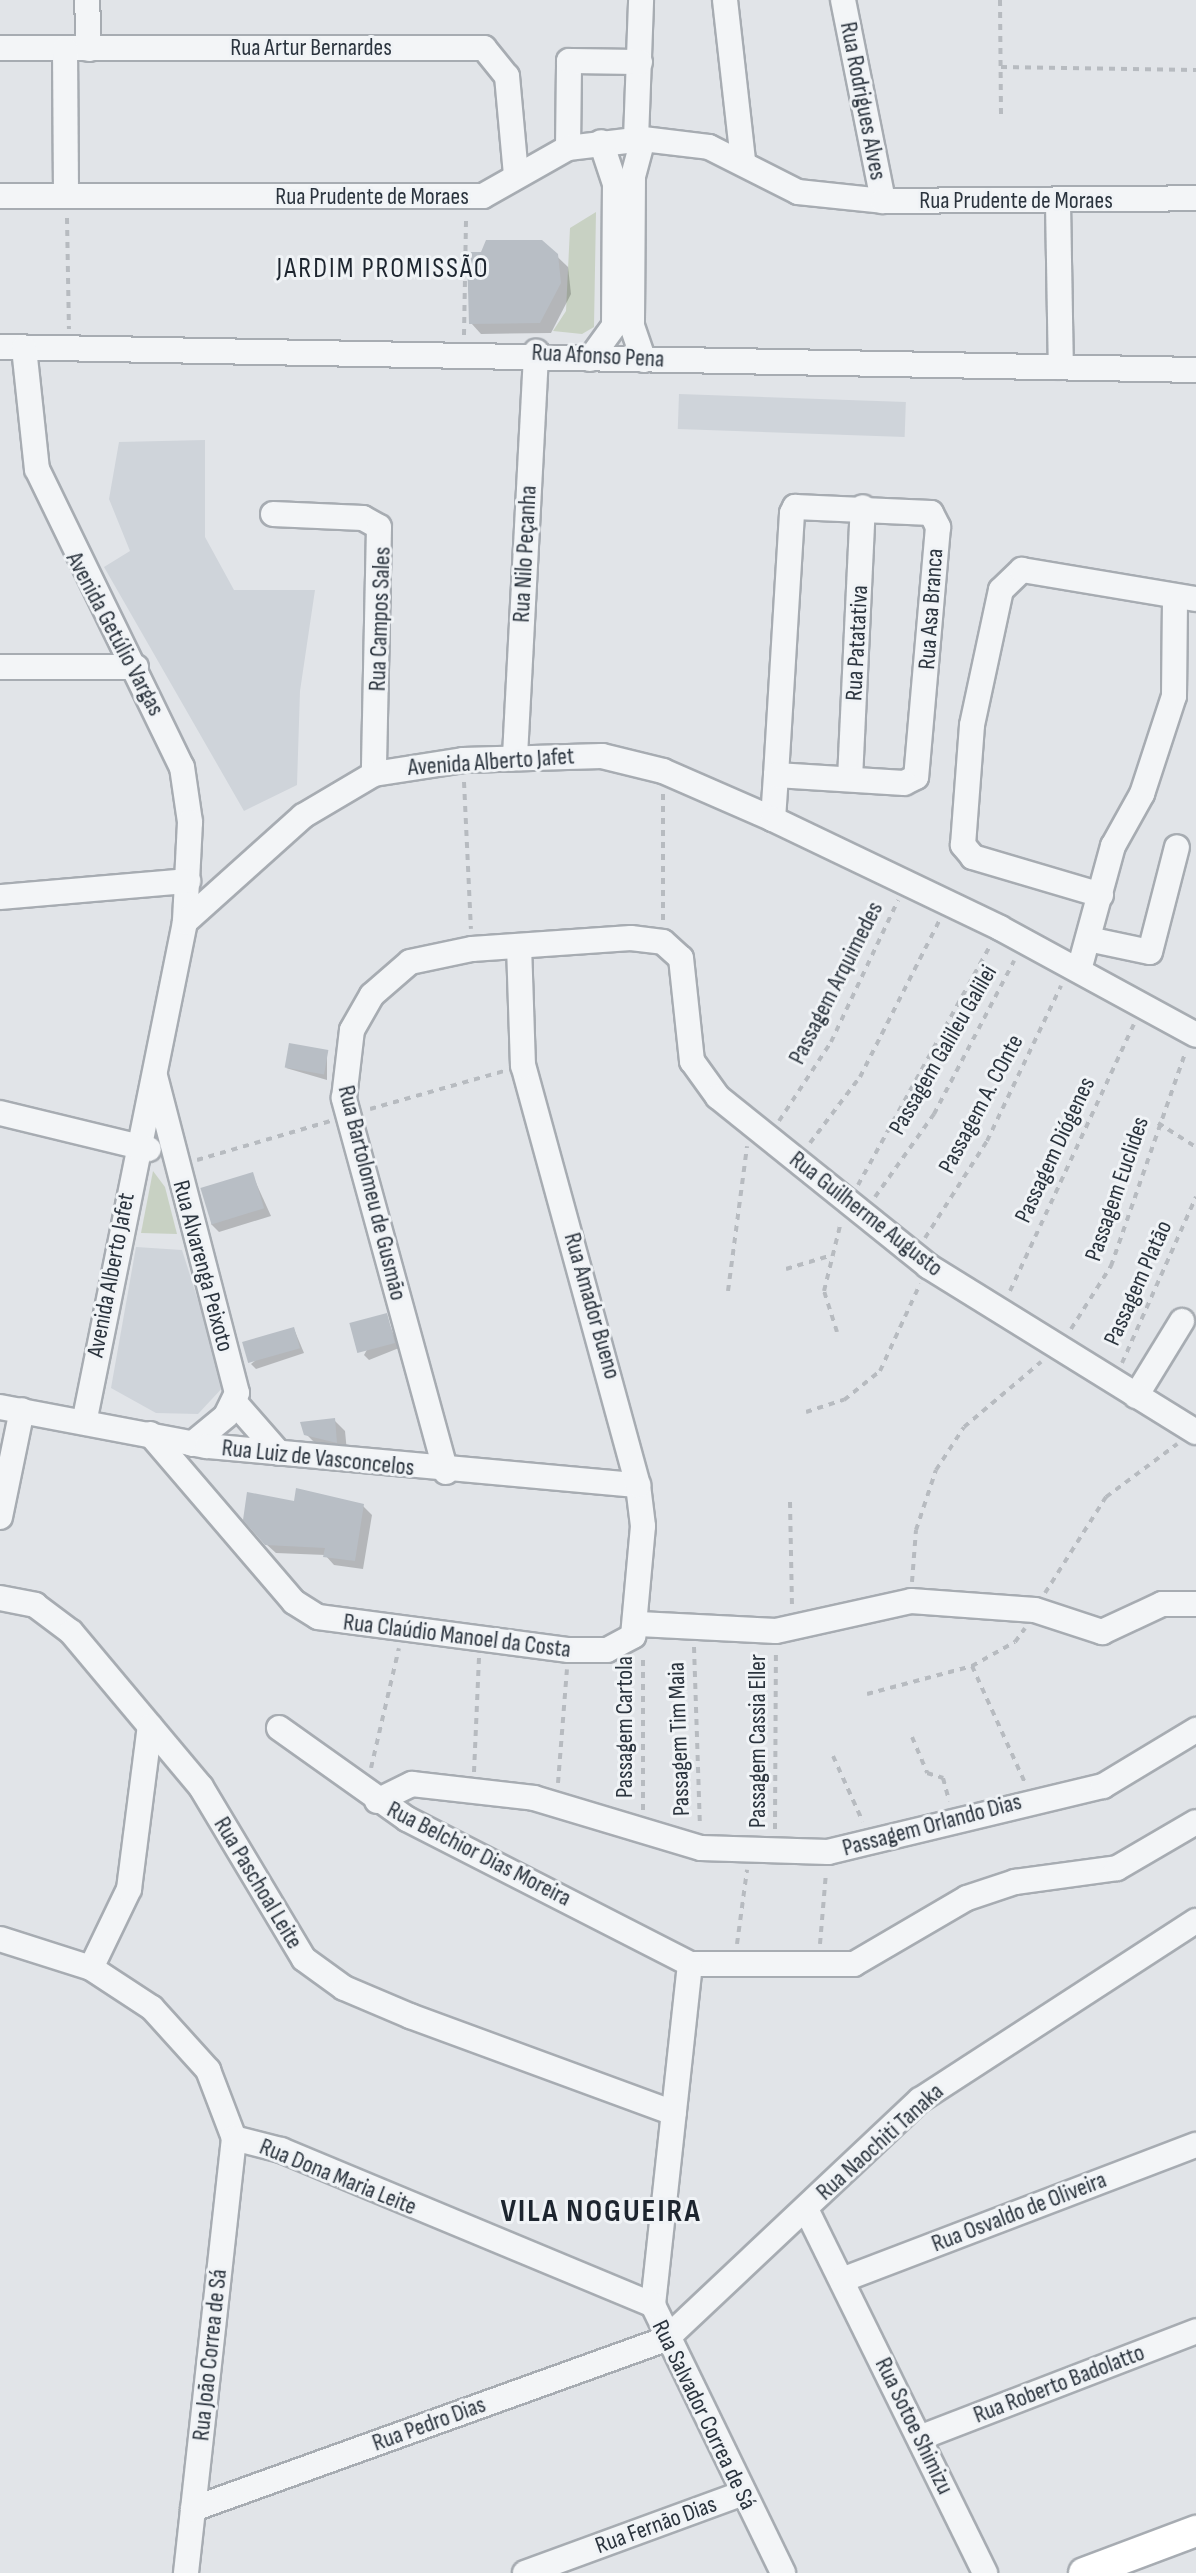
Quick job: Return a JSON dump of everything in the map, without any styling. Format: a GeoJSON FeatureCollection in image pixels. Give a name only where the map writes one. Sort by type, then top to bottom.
{"type":"FeatureCollection","features":[{"type":"Feature","properties":{"kind":"main road"},"geometry":{"type":"LineString","coordinates":[[1084,2573],[1184,2535]]}},
{"type":"Feature","properties":{"kind":"street"},"geometry":{"type":"LineString","coordinates":[[66,196],[77,49],[87,0]]}},
{"type":"Feature","properties":{"kind":"street"},"geometry":{"type":"LineString","coordinates":[[641,0],[640,139],[633,176],[632,326],[644,360]]}},
{"type":"Feature","properties":{"kind":"street"},"geometry":{"type":"LineString","coordinates":[[725,0],[743,160]]}},
{"type":"Feature","properties":{"kind":"street","name":"Rua Rodrigues Alves"},"geometry":{"type":"LineString","coordinates":[[843,0],[883,201]]}},
{"type":"Feature","properties":{"kind":"street","name":"Rua Artur Bernardes"},"geometry":{"type":"LineString","coordinates":[[0,48],[484,48],[507,76],[516,174]]}},
{"type":"Feature","properties":{"kind":"street"},"geometry":{"type":"LineString","coordinates":[[568,148],[569,61],[640,62]]}},
{"type":"Feature","properties":{"kind":"street","name":"Rua Prudente de Moraes"},"geometry":{"type":"LineString","coordinates":[[0,196],[467,197],[497,192],[516,174],[568,148],[640,139],[685,141],[743,160],[798,192],[883,201],[1058,203],[1196,198]]}},
{"type":"Feature","properties":{"kind":"street"},"geometry":{"type":"LineString","coordinates":[[590,359],[614,326],[615,184],[601,142]]}},
{"type":"Feature","properties":{"kind":"street"},"geometry":{"type":"LineString","coordinates":[[1058,203],[1061,367]]}},
{"type":"Feature","properties":{"kind":"street","name":"Rua Afonso Pena"},"geometry":{"type":"LineString","coordinates":[[12,348],[536,352],[590,359],[1196,370]]}},
{"type":"Feature","properties":{"kind":"street","name":"Avenida Getúlio Vargas"},"geometry":{"type":"LineString","coordinates":[[12,348],[37,469],[87,584],[136,667],[182,767],[188,881],[185,922]]}},
{"type":"Feature","properties":{"kind":"street","name":"Rua Nilo Peçanha"},"geometry":{"type":"LineString","coordinates":[[515,756],[536,352]]}},
{"type":"Feature","properties":{"kind":"street","name":"Rua Asa Branca"},"geometry":{"type":"LineString","coordinates":[[773,819],[792,513],[805,504],[931,513],[938,527],[916,777],[850,779],[776,775]]}},
{"type":"Feature","properties":{"kind":"street","name":"Rua Patatativa"},"geometry":{"type":"LineString","coordinates":[[850,779],[863,507]]}},
{"type":"Feature","properties":{"kind":"street","name":"Rua Campos Sales"},"geometry":{"type":"LineString","coordinates":[[273,514],[363,518],[379,527],[374,774]]}},
{"type":"Feature","properties":{"kind":"street"},"geometry":{"type":"LineString","coordinates":[[1075,968],[1088,939],[1101,895],[1113,846],[1142,794],[1174,696],[1186,598],[1022,570],[1001,590],[972,725],[963,845],[973,857],[1101,895]]}},
{"type":"Feature","properties":{"kind":"street"},"geometry":{"type":"LineString","coordinates":[[0,667],[136,667]]}},
{"type":"Feature","properties":{"kind":"street","name":"Avenida Alberto Jafet"},"geometry":{"type":"LineString","coordinates":[[85,1418],[136,1145],[185,922],[303,816],[374,774],[463,760],[515,756],[602,756],[663,771],[773,819],[1000,928],[1194,1034]]}},
{"type":"Feature","properties":{"kind":"street"},"geometry":{"type":"LineString","coordinates":[[1088,939],[1150,952],[1177,847]]}},
{"type":"Feature","properties":{"kind":"street"},"geometry":{"type":"LineString","coordinates":[[0,897],[188,881]]}},
{"type":"Feature","properties":{"kind":"street","name":"Rua Bartolomeu de Gusmão"},"geometry":{"type":"LineString","coordinates":[[446,1472],[342,1081],[352,1030],[391,974],[428,957],[472,949],[631,938],[663,942]]}},
{"type":"Feature","properties":{"kind":"street","name":"Rua Guilherme Augusto"},"geometry":{"type":"LineString","coordinates":[[663,942],[683,964],[692,1061],[702,1082],[921,1261],[1113,1383],[1196,1431]]}},
{"type":"Feature","properties":{"kind":"street","name":"Rua Amador Bueno"},"geometry":{"type":"LineString","coordinates":[[519,947],[523,1066],[638,1485],[641,1624]]}},
{"type":"Feature","properties":{"kind":"street","name":"Rua Alvarenga Peixoto"},"geometry":{"type":"LineString","coordinates":[[154,1071],[236,1404]]}},
{"type":"Feature","properties":{"kind":"street"},"geometry":{"type":"LineString","coordinates":[[0,1113],[173,1155]]}},
{"type":"Feature","properties":{"kind":"street"},"geometry":{"type":"LineString","coordinates":[[1136,1396],[1182,1321]]}},
{"type":"Feature","properties":{"kind":"street"},"geometry":{"type":"LineString","coordinates":[[192,1444],[236,1404],[256,1435],[280,1454]]}},
{"type":"Feature","properties":{"kind":"street"},"geometry":{"type":"LineString","coordinates":[[0,1517],[11,1408]]}},
{"type":"Feature","properties":{"kind":"street","name":"Rua Luiz de Vasconcelos"},"geometry":{"type":"LineString","coordinates":[[11,1408],[85,1418],[192,1444],[446,1472],[638,1485]]}},
{"type":"Feature","properties":{"kind":"street","name":"Rua Claúdio Manoel da Costa"},"geometry":{"type":"LineString","coordinates":[[150,1434],[294,1602],[318,1617],[403,1634],[569,1650],[607,1650],[627,1643],[641,1624]]}},
{"type":"Feature","properties":{"kind":"street","name":"Rua Paschoal Leite"},"geometry":{"type":"LineString","coordinates":[[0,1598],[35,1605],[60,1622],[150,1726],[201,1787],[304,1959],[344,1988],[410,2016],[674,2113]]}},
{"type":"Feature","properties":{"kind":"street"},"geometry":{"type":"LineString","coordinates":[[641,1624],[784,1631],[911,1601],[1035,1610],[1102,1632],[1162,1604],[1196,1604]]}},
{"type":"Feature","properties":{"kind":"street"},"geometry":{"type":"LineString","coordinates":[[91,1968],[129,1889],[150,1726]]}},
{"type":"Feature","properties":{"kind":"street","name":"Rua Belchior Dias Moreira"},"geometry":{"type":"LineString","coordinates":[[279,1728],[371,1797],[690,1964]]}},
{"type":"Feature","properties":{"kind":"street","name":"Passagem Orlando Dias"},"geometry":{"type":"LineString","coordinates":[[371,1797],[412,1784],[556,1802],[701,1848],[828,1852],[872,1843],[1032,1798],[1122,1778],[1196,1730]]}},
{"type":"Feature","properties":{"kind":"street"},"geometry":{"type":"LineString","coordinates":[[690,1964],[818,1967],[870,1958],[991,1889],[1117,1868],[1196,1822]]}},
{"type":"Feature","properties":{"kind":"street","name":"Rua Naochiti Tanaka"},"geometry":{"type":"LineString","coordinates":[[666,2339],[920,2100],[1196,1921]]}},
{"type":"Feature","properties":{"kind":"street","name":"Rua Dona Maria Leite"},"geometry":{"type":"LineString","coordinates":[[0,1939],[91,1968],[181,2035],[208,2070],[234,2138],[281,2150],[653,2305]]}},
{"type":"Feature","properties":{"kind":"street","name":"Rua Salvador Correa de Sá"},"geometry":{"type":"LineString","coordinates":[[690,1964],[653,2305],[666,2339],[741,2494],[783,2573]]}},
{"type":"Feature","properties":{"kind":"street","name":"Rua João Correa de Sá"},"geometry":{"type":"LineString","coordinates":[[186,2573],[234,2138]]}},
{"type":"Feature","properties":{"kind":"street","name":"Rua Osvaldo de Oliveira"},"geometry":{"type":"LineString","coordinates":[[842,2280],[1196,2145]]}},
{"type":"Feature","properties":{"kind":"street","name":"Rua Sotoe Shimizu"},"geometry":{"type":"LineString","coordinates":[[806,2209],[922,2437],[985,2573]]}},
{"type":"Feature","properties":{"kind":"street","name":"Rua Roberto Badolatto"},"geometry":{"type":"LineString","coordinates":[[922,2437],[1196,2331]]}},
{"type":"Feature","properties":{"kind":"street","name":"Rua Pedro Dias"},"geometry":{"type":"LineString","coordinates":[[193,2509],[666,2339]]}},
{"type":"Feature","properties":{"kind":"street","name":"Rua Fernão Dias"},"geometry":{"type":"LineString","coordinates":[[525,2573],[741,2494]]}},
{"type":"Feature","properties":{"kind":"street"},"geometry":{"type":"LineString","coordinates":[[1133,2573],[1184,2535]]}},
{"type":"Feature","properties":{"kind":"path"},"geometry":{"type":"LineString","coordinates":[[1000,0],[1001,115]]}},
{"type":"Feature","properties":{"kind":"path"},"geometry":{"type":"LineString","coordinates":[[1001,67],[1196,70]]}},
{"type":"Feature","properties":{"kind":"path"},"geometry":{"type":"LineString","coordinates":[[66,196],[70,348]]}},
{"type":"Feature","properties":{"kind":"path"},"geometry":{"type":"LineString","coordinates":[[464,352],[467,197]]}},
{"type":"Feature","properties":{"kind":"path"},"geometry":{"type":"LineString","coordinates":[[463,760],[472,949]]}},
{"type":"Feature","properties":{"kind":"path"},"geometry":{"type":"LineString","coordinates":[[663,771],[663,942]]}},
{"type":"Feature","properties":{"kind":"path","name":"Passagem Arquimedes"},"geometry":{"type":"LineString","coordinates":[[759,1130],[831,1042],[905,883]]}},
{"type":"Feature","properties":{"kind":"path"},"geometry":{"type":"LineString","coordinates":[[797,1159],[860,1077],[948,903]]}},
{"type":"Feature","properties":{"kind":"path"},"geometry":{"type":"LineString","coordinates":[[837,1332],[824,1291],[829,1256],[1000,928]]}},
{"type":"Feature","properties":{"kind":"path","name":"Passagem Galileu Galilei"},"geometry":{"type":"LineString","coordinates":[[856,1208],[934,1114],[1024,941]]}},
{"type":"Feature","properties":{"kind":"path","name":"Passagem A. COnte"},"geometry":{"type":"LineString","coordinates":[[806,1412],[844,1400],[880,1371],[921,1261],[987,1141],[1075,968]]}},
{"type":"Feature","properties":{"kind":"path","name":"Passagem Diógenes"},"geometry":{"type":"LineString","coordinates":[[1000,1312],[1143,1004]]}},
{"type":"Feature","properties":{"kind":"path","name":"Passagem Euclides"},"geometry":{"type":"LineString","coordinates":[[911,1601],[916,1530],[936,1470],[964,1427],[1057,1348],[1111,1266],[1158,1123],[1194,1034]]}},
{"type":"Feature","properties":{"kind":"path"},"geometry":{"type":"LineString","coordinates":[[1158,1123],[1196,1147]]}},
{"type":"Feature","properties":{"kind":"path"},"geometry":{"type":"LineString","coordinates":[[728,1291],[759,1130]]}},
{"type":"Feature","properties":{"kind":"path","name":"Passagem Platão"},"geometry":{"type":"LineString","coordinates":[[1113,1383],[1196,1197]]}},
{"type":"Feature","properties":{"kind":"path"},"geometry":{"type":"LineString","coordinates":[[786,1269],[829,1256]]}},
{"type":"Feature","properties":{"kind":"path"},"geometry":{"type":"LineString","coordinates":[[867,1694],[972,1666],[1015,1642],[1106,1497],[1196,1431]]}},
{"type":"Feature","properties":{"kind":"path","name":"Passagem Cassia Eller"},"geometry":{"type":"LineString","coordinates":[[775,1851],[790,1502]]}},
{"type":"Feature","properties":{"kind":"path","name":"Passagem Cartola"},"geometry":{"type":"LineString","coordinates":[[641,1624],[643,1829]]}},
{"type":"Feature","properties":{"kind":"path","name":"Passagem Tim Maia"},"geometry":{"type":"LineString","coordinates":[[694,1628],[701,1848]]}},
{"type":"Feature","properties":{"kind":"path"},"geometry":{"type":"LineString","coordinates":[[371,1797],[403,1634]]}},
{"type":"Feature","properties":{"kind":"path"},"geometry":{"type":"LineString","coordinates":[[474,1793],[480,1643]]}},
{"type":"Feature","properties":{"kind":"path"},"geometry":{"type":"LineString","coordinates":[[556,1802],[569,1650]]}},
{"type":"Feature","properties":{"kind":"path"},"geometry":{"type":"LineString","coordinates":[[972,1666],[1032,1798]]}},
{"type":"Feature","properties":{"kind":"path"},"geometry":{"type":"LineString","coordinates":[[912,1737],[927,1773],[943,1778],[953,1819]]}},
{"type":"Feature","properties":{"kind":"path"},"geometry":{"type":"LineString","coordinates":[[833,1756],[872,1843]]}},
{"type":"Feature","properties":{"kind":"path"},"geometry":{"type":"LineString","coordinates":[[734,1964],[750,1851]]}},
{"type":"Feature","properties":{"kind":"path"},"geometry":{"type":"LineString","coordinates":[[818,1967],[828,1852]]}},
{"type":"Feature","properties":{"kind":"shaded area"},"geometry":{"type":"Polygon","coordinates":[[[679,394],[906,402],[905,437],[678,429],[679,394]]]}},
{"type":"Feature","properties":{"kind":"shaded area"},"geometry":{"type":"Polygon","coordinates":[[[205,440],[205,537],[234,590],[315,590],[300,691],[297,785],[244,811],[104,567],[130,551],[109,499],[119,442],[205,440]]]}},
{"type":"Feature","properties":{"kind":"shaded area"},"geometry":{"type":"Polygon","coordinates":[[[136,1247],[182,1250],[225,1385],[198,1414],[156,1413],[111,1388],[136,1247]]]}},
{"type":"Feature","properties":{"kind":"green space"},"geometry":{"type":"Polygon","coordinates":[[[596,212],[594,327],[582,334],[553,331],[566,311],[570,228],[596,212]]]}},
{"type":"Feature","properties":{"kind":"green space"},"geometry":{"type":"Polygon","coordinates":[[[153,1171],[165,1187],[177,1234],[141,1233],[153,1171]]]}},
{"type":"Feature","properties":{"kind":"building"},"geometry":{"type":"Polygon","coordinates":[[[486,240],[542,240],[558,254],[561,283],[540,323],[469,324],[467,252],[481,252],[486,240]]]}},
{"type":"Feature","properties":{"kind":"building"},"geometry":{"type":"Polygon","coordinates":[[[289,1043],[328,1050],[324,1075],[285,1068],[289,1043]]]}},
{"type":"Feature","properties":{"kind":"building"},"geometry":{"type":"Polygon","coordinates":[[[253,1172],[264,1208],[212,1224],[200,1188],[253,1172]]]}},
{"type":"Feature","properties":{"kind":"building"},"geometry":{"type":"Polygon","coordinates":[[[387,1313],[395,1343],[357,1353],[349,1323],[387,1313]]]}},
{"type":"Feature","properties":{"kind":"building"},"geometry":{"type":"Polygon","coordinates":[[[294,1327],[300,1348],[248,1363],[242,1342],[294,1327]]]}},
{"type":"Feature","properties":{"kind":"building"},"geometry":{"type":"Polygon","coordinates":[[[335,1418],[337,1443],[304,1435],[300,1422],[335,1418]]]}},
{"type":"Feature","properties":{"kind":"building"},"geometry":{"type":"Polygon","coordinates":[[[296,1488],[364,1504],[355,1561],[323,1557],[325,1548],[265,1545],[243,1520],[247,1492],[294,1501],[296,1488]]]}},
{"type":"Feature","properties":{"kind":"district","name":"JARDIM PROMISSÃO"},"geometry":{"type":"Point","coordinates":[383,269]}},
{"type":"Feature","properties":{"kind":"district","name":"VILA NOGUEIRA"},"geometry":{"type":"Point","coordinates":[601,2212]}}]}
